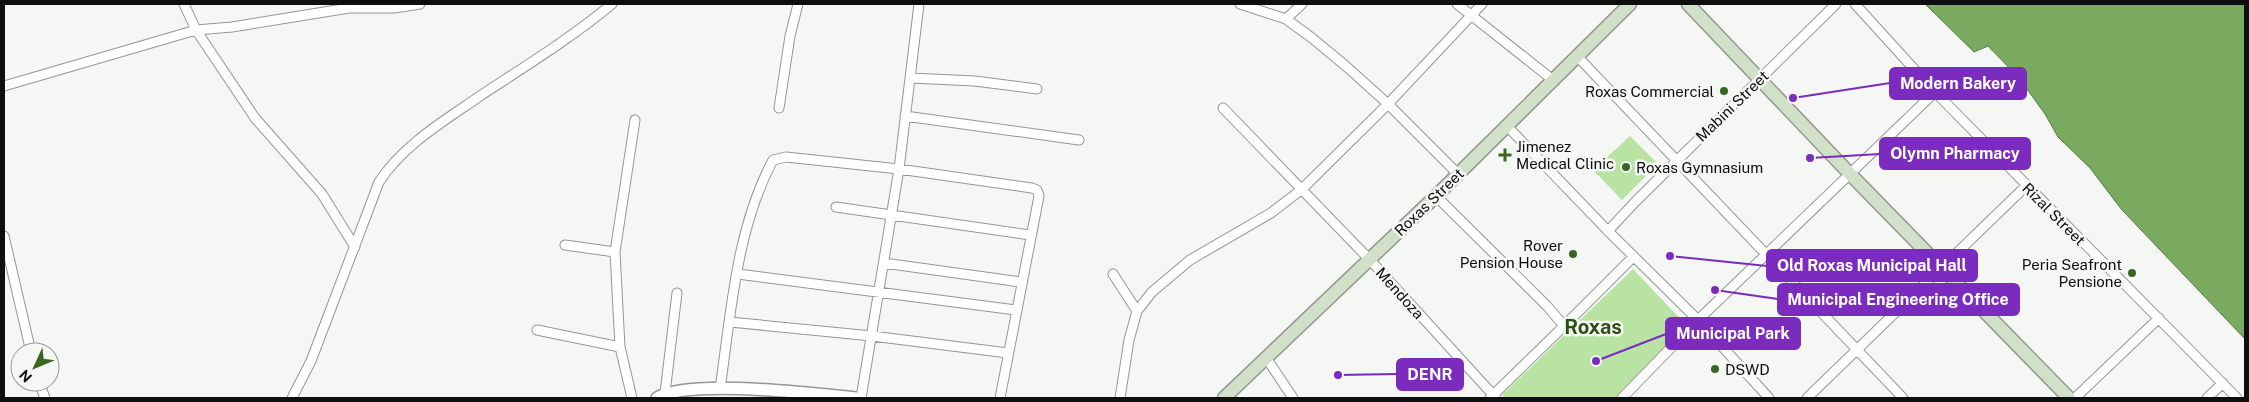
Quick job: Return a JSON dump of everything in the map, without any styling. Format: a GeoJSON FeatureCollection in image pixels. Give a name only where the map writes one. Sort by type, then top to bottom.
{"type":"FeatureCollection","features":[{"type":"Feature","properties":{"kind":"main road","name":"Roxas Street"},"geometry":{"type":"LineString","coordinates":[[1224,398],[1268,359],[1436,196],[1630,4]]}},
{"type":"Feature","properties":{"kind":"main road"},"geometry":{"type":"LineString","coordinates":[[1688,4],[1850,174],[2069,398]]}},
{"type":"Feature","properties":{"kind":"street"},"geometry":{"type":"LineString","coordinates":[[184,4],[196,30],[255,118],[322,194],[355,246]]}},
{"type":"Feature","properties":{"kind":"street"},"geometry":{"type":"LineString","coordinates":[[4,86],[196,30],[232,27],[349,8],[395,8],[420,4]]}},
{"type":"Feature","properties":{"kind":"street"},"geometry":{"type":"LineString","coordinates":[[292,398],[310,361],[379,182],[388,168],[435,128],[568,37],[612,4]]}},
{"type":"Feature","properties":{"kind":"street"},"geometry":{"type":"LineString","coordinates":[[779,108],[790,36],[798,4]]}},
{"type":"Feature","properties":{"kind":"street"},"geometry":{"type":"LineString","coordinates":[[861,398],[899,169],[919,4]]}},
{"type":"Feature","properties":{"kind":"street"},"geometry":{"type":"LineString","coordinates":[[1240,4],[1286,19],[1347,67],[1388,104],[1458,174]]}},
{"type":"Feature","properties":{"kind":"street"},"geometry":{"type":"LineString","coordinates":[[1286,19],[1302,4]]}},
{"type":"Feature","properties":{"kind":"street"},"geometry":{"type":"LineString","coordinates":[[1457,4],[1553,80]]}},
{"type":"Feature","properties":{"kind":"street"},"geometry":{"type":"LineString","coordinates":[[1120,398],[1136,311],[1159,284],[1190,260],[1271,213],[1301,190],[1388,104],[1482,4]]}},
{"type":"Feature","properties":{"kind":"street","name":"Mabini Street"},"geometry":{"type":"LineString","coordinates":[[1608,231],[1675,161],[1836,4]]}},
{"type":"Feature","properties":{"kind":"street","name":"Rizal Street"},"geometry":{"type":"LineString","coordinates":[[1854,4],[1935,92],[2026,186],[2237,398]]}},
{"type":"Feature","properties":{"kind":"street"},"geometry":{"type":"LineString","coordinates":[[1577,56],[1675,161],[1903,398]]}},
{"type":"Feature","properties":{"kind":"street"},"geometry":{"type":"LineString","coordinates":[[910,78],[975,82],[1037,89]]}},
{"type":"Feature","properties":{"kind":"street"},"geometry":{"type":"LineString","coordinates":[[1622,398],[1698,320],[1935,92]]}},
{"type":"Feature","properties":{"kind":"street","name":"Mendoza"},"geometry":{"type":"LineString","coordinates":[[1223,108],[1370,260],[1492,397]]}},
{"type":"Feature","properties":{"kind":"street"},"geometry":{"type":"LineString","coordinates":[[905,116],[1079,140]]}},
{"type":"Feature","properties":{"kind":"street"},"geometry":{"type":"LineString","coordinates":[[632,398],[620,347],[615,252],[635,120]]}},
{"type":"Feature","properties":{"kind":"street"},"geometry":{"type":"LineString","coordinates":[[1507,126],[1633,257],[1698,320],[1769,398]]}},
{"type":"Feature","properties":{"kind":"street"},"geometry":{"type":"LineString","coordinates":[[720,389],[738,274],[756,200],[773,160],[786,157],[899,169],[1034,189],[1039,196],[1000,398]]}},
{"type":"Feature","properties":{"kind":"street"},"geometry":{"type":"LineString","coordinates":[[1807,398],[2026,186]]}},
{"type":"Feature","properties":{"kind":"street"},"geometry":{"type":"LineString","coordinates":[[1436,196],[1547,306],[1564,326]]}},
{"type":"Feature","properties":{"kind":"street"},"geometry":{"type":"LineString","coordinates":[[836,207],[1030,235]]}},
{"type":"Feature","properties":{"kind":"street"},"geometry":{"type":"LineString","coordinates":[[4,237],[29,342]]}},
{"type":"Feature","properties":{"kind":"street"},"geometry":{"type":"LineString","coordinates":[[564,244],[615,252]]}},
{"type":"Feature","properties":{"kind":"street"},"geometry":{"type":"LineString","coordinates":[[1492,397],[1633,257]]}},
{"type":"Feature","properties":{"kind":"street"},"geometry":{"type":"LineString","coordinates":[[884,263],[1021,282]]}},
{"type":"Feature","properties":{"kind":"street"},"geometry":{"type":"LineString","coordinates":[[738,274],[1016,310]]}},
{"type":"Feature","properties":{"kind":"street"},"geometry":{"type":"LineString","coordinates":[[1112,274],[1136,311]]}},
{"type":"Feature","properties":{"kind":"street"},"geometry":{"type":"LineString","coordinates":[[677,293],[661,396],[687,389],[720,389],[856,398]]}},
{"type":"Feature","properties":{"kind":"street"},"geometry":{"type":"LineString","coordinates":[[2075,398],[2159,318]]}},
{"type":"Feature","properties":{"kind":"street"},"geometry":{"type":"LineString","coordinates":[[730,322],[872,336],[1008,353]]}},
{"type":"Feature","properties":{"kind":"street"},"geometry":{"type":"LineString","coordinates":[[538,330],[620,347]]}},
{"type":"Feature","properties":{"kind":"street"},"geometry":{"type":"LineString","coordinates":[[1268,359],[1293,398]]}},
{"type":"Feature","properties":{"kind":"street"},"geometry":{"type":"LineString","coordinates":[[2207,398],[2223,383]]}},
{"type":"Feature","properties":{"kind":"shaded area"},"geometry":{"type":"Polygon","coordinates":[[[1925,4],[2245,4],[2245,339],[2122,210],[2090,168],[2058,137],[2045,114],[2019,78],[1988,46],[1974,52],[1925,4]]]}},
{"type":"Feature","properties":{"kind":"shaded area","name":"Roxas Gymnasium"},"geometry":{"type":"Polygon","coordinates":[[[1630,136],[1658,164],[1622,200],[1593,170],[1630,136]]]}},
{"type":"Feature","properties":{"kind":"shaded area"},"geometry":{"type":"Polygon","coordinates":[[[1633,269],[1689,328],[1617,398],[1505,398],[1502,395],[1633,269]]]}},
{"type":"Feature","properties":{"kind":"place","name":"Roxas Commercial"},"geometry":{"type":"Point","coordinates":[1724,91]}},
{"type":"Feature","properties":{"kind":"place","name":"Modern Bakery"},"geometry":{"type":"Point","coordinates":[1793,98]}},
{"type":"Feature","properties":{"kind":"place","name":"Jimenez Medical Clinic"},"geometry":{"type":"Point","coordinates":[1505,155]}},
{"type":"Feature","properties":{"kind":"place","name":"Olymn Pharmacy"},"geometry":{"type":"Point","coordinates":[1810,158]}},
{"type":"Feature","properties":{"kind":"place","name":"Roxas Gymnasium"},"geometry":{"type":"Point","coordinates":[1626,167]}},
{"type":"Feature","properties":{"kind":"place","name":"Rover Pension House"},"geometry":{"type":"Point","coordinates":[1573,254]}},
{"type":"Feature","properties":{"kind":"place","name":"Old Roxas Municipal Hall"},"geometry":{"type":"Point","coordinates":[1670,256]}},
{"type":"Feature","properties":{"kind":"place","name":"Peria Seafront Pensione"},"geometry":{"type":"Point","coordinates":[2132,273]}},
{"type":"Feature","properties":{"kind":"place","name":"Municipal Engineering Office"},"geometry":{"type":"Point","coordinates":[1715,290]}},
{"type":"Feature","properties":{"kind":"place","name":"Municipal Park"},"geometry":{"type":"Point","coordinates":[1596,361]}},
{"type":"Feature","properties":{"kind":"place","name":"DSWD"},"geometry":{"type":"Point","coordinates":[1715,369]}},
{"type":"Feature","properties":{"kind":"place","name":"DENR"},"geometry":{"type":"Point","coordinates":[1338,375]}},
{"type":"Feature","properties":{"kind":"district","name":"Roxas"},"geometry":{"type":"Point","coordinates":[1593,327]}}]}
